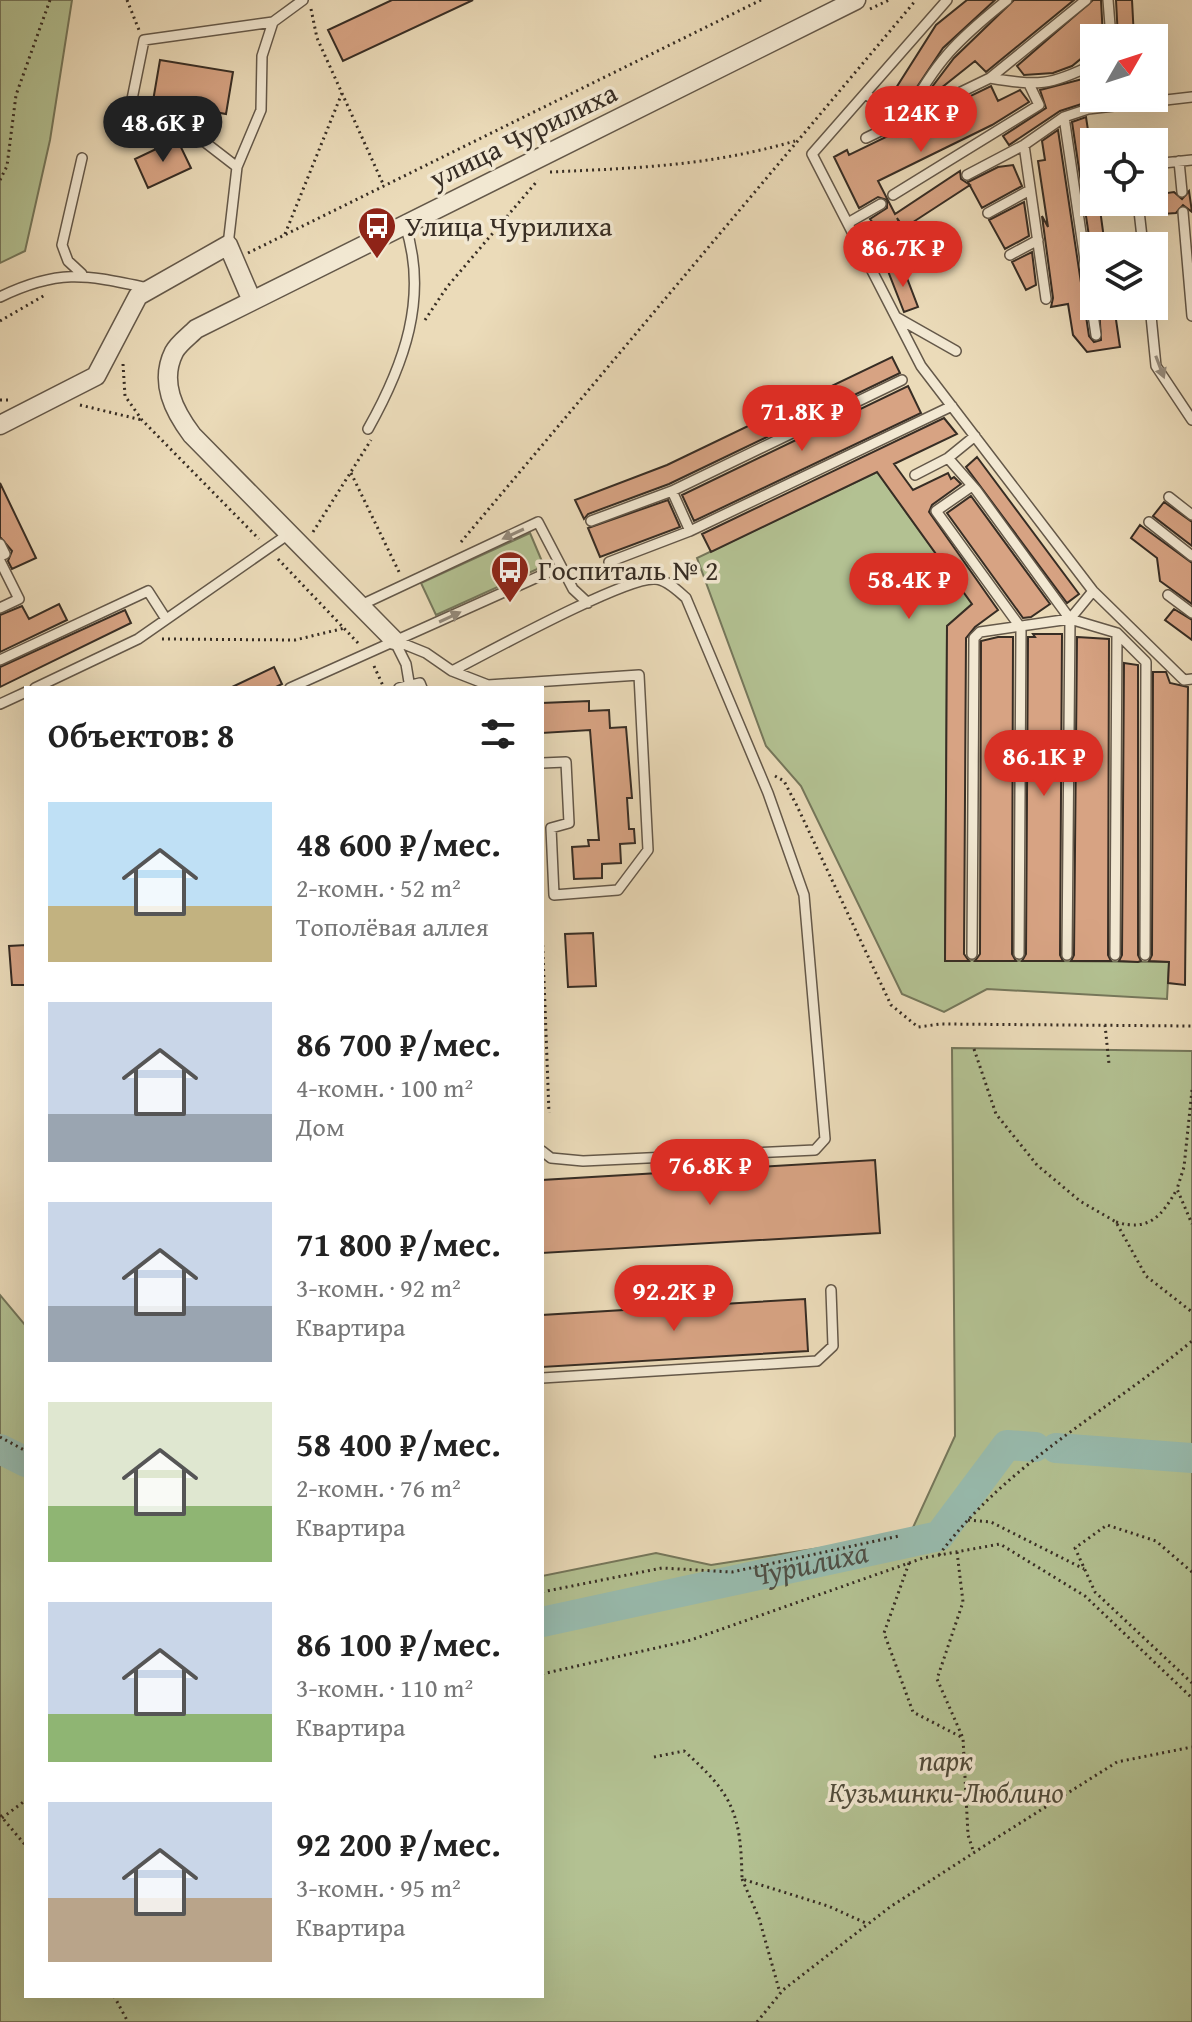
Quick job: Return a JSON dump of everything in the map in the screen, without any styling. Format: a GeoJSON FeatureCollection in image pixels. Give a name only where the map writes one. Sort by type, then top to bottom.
{"type":"FeatureCollection","features":[{"type":"Feature","properties":{"kind":"street","name":"улица Чурилиха"},"geometry":{"type":"LineString","coordinates":[[394,640],[192,435],[173,410],[168,382],[174,352],[196,329],[858,7]]}},
{"type":"Feature","properties":{"kind":"street"},"geometry":{"type":"LineString","coordinates":[[0,425],[96,376],[131,305],[148,288],[231,253],[252,301]]}},
{"type":"Feature","properties":{"kind":"lane"},"geometry":{"type":"LineString","coordinates":[[237,167],[193,133],[130,109],[144,40],[273,22],[306,0]]}},
{"type":"Feature","properties":{"kind":"lane"},"geometry":{"type":"LineString","coordinates":[[947,0],[812,154],[921,366],[1093,591],[1184,680],[1192,679]]}},
{"type":"Feature","properties":{"kind":"lane"},"geometry":{"type":"LineString","coordinates":[[905,119],[925,82],[954,43],[1007,0]]}},
{"type":"Feature","properties":{"kind":"lane"},"geometry":{"type":"LineString","coordinates":[[866,138],[990,78],[1086,0]]}},
{"type":"Feature","properties":{"kind":"lane"},"geometry":{"type":"LineString","coordinates":[[1108,0],[1110,24]]}},
{"type":"Feature","properties":{"kind":"lane"},"geometry":{"type":"LineString","coordinates":[[231,253],[237,167],[261,110],[262,56],[273,22]]}},
{"type":"Feature","properties":{"kind":"lane"},"geometry":{"type":"LineString","coordinates":[[990,78],[1029,84],[1060,82],[1080,71]]}},
{"type":"Feature","properties":{"kind":"lane"},"geometry":{"type":"LineString","coordinates":[[893,195],[1039,105],[1029,84]]}},
{"type":"Feature","properties":{"kind":"lane"},"geometry":{"type":"LineString","coordinates":[[865,94],[905,119]]}},
{"type":"Feature","properties":{"kind":"lane"},"geometry":{"type":"LineString","coordinates":[[967,175],[1024,145],[1064,117],[1088,109],[1192,97]]}},
{"type":"Feature","properties":{"kind":"lane"},"geometry":{"type":"LineString","coordinates":[[1064,117],[1096,335]]}},
{"type":"Feature","properties":{"kind":"lane"},"geometry":{"type":"LineString","coordinates":[[1024,145],[1046,299]]}},
{"type":"Feature","properties":{"kind":"lane"},"geometry":{"type":"LineString","coordinates":[[82,158],[62,245],[68,261],[82,274]]}},
{"type":"Feature","properties":{"kind":"lane"},"geometry":{"type":"LineString","coordinates":[[1168,162],[1192,160]]}},
{"type":"Feature","properties":{"kind":"lane"},"geometry":{"type":"LineString","coordinates":[[1179,161],[1182,192]]}},
{"type":"Feature","properties":{"kind":"lane"},"geometry":{"type":"LineString","coordinates":[[988,213],[1030,190]]}},
{"type":"Feature","properties":{"kind":"lane"},"geometry":{"type":"LineString","coordinates":[[848,223],[881,204]]}},
{"type":"Feature","properties":{"kind":"lane"},"geometry":{"type":"LineString","coordinates":[[1183,212],[1192,316]]}},
{"type":"Feature","properties":{"kind":"lane"},"geometry":{"type":"LineString","coordinates":[[370,433],[396,374],[414,305],[414,254],[405,225]]}},
{"type":"Feature","properties":{"kind":"lane"},"geometry":{"type":"LineString","coordinates":[[1010,255],[1038,240]]}},
{"type":"Feature","properties":{"kind":"lane"},"geometry":{"type":"LineString","coordinates":[[0,297],[44,279],[82,274],[148,288]]}},
{"type":"Feature","properties":{"kind":"lane"},"geometry":{"type":"LineString","coordinates":[[896,317],[956,351]]}},
{"type":"Feature","properties":{"kind":"lane"},"geometry":{"type":"LineString","coordinates":[[1151,320],[1156,366],[1192,420]]}},
{"type":"Feature","properties":{"kind":"lane"},"geometry":{"type":"LineString","coordinates":[[591,521],[672,491],[902,380]]}},
{"type":"Feature","properties":{"kind":"lane"},"geometry":{"type":"LineString","coordinates":[[609,562],[690,531],[952,406]]}},
{"type":"Feature","properties":{"kind":"lane"},"geometry":{"type":"LineString","coordinates":[[915,475],[948,458],[975,436]]}},
{"type":"Feature","properties":{"kind":"lane"},"geometry":{"type":"LineString","coordinates":[[948,458],[1070,619],[1067,955]]}},
{"type":"Feature","properties":{"kind":"lane"},"geometry":{"type":"LineString","coordinates":[[972,486],[936,511],[1021,628],[1019,954]]}},
{"type":"Feature","properties":{"kind":"lane"},"geometry":{"type":"LineString","coordinates":[[672,491],[690,531]]}},
{"type":"Feature","properties":{"kind":"lane"},"geometry":{"type":"LineString","coordinates":[[1169,497],[1192,515]]}},
{"type":"Feature","properties":{"kind":"lane"},"geometry":{"type":"LineString","coordinates":[[361,605],[538,522],[573,589],[588,603]]}},
{"type":"Feature","properties":{"kind":"lane"},"geometry":{"type":"LineString","coordinates":[[1149,522],[1192,556]]}},
{"type":"Feature","properties":{"kind":"lane"},"geometry":{"type":"LineString","coordinates":[[39,686],[138,639],[290,533]]}},
{"type":"Feature","properties":{"kind":"lane"},"geometry":{"type":"LineString","coordinates":[[0,544],[5,554],[0,559],[19,599],[0,608]]}},
{"type":"Feature","properties":{"kind":"lane"},"geometry":{"type":"LineString","coordinates":[[294,686],[364,652],[560,567]]}},
{"type":"Feature","properties":{"kind":"lane"},"geometry":{"type":"LineString","coordinates":[[452,671],[588,603],[655,579],[686,598],[755,764],[804,895],[825,1139],[815,1150],[583,1161],[551,1158],[544,1153]]}},
{"type":"Feature","properties":{"kind":"lane"},"geometry":{"type":"LineString","coordinates":[[0,660],[148,591],[166,619]]}},
{"type":"Feature","properties":{"kind":"lane"},"geometry":{"type":"LineString","coordinates":[[1070,619],[1093,591]]}},
{"type":"Feature","properties":{"kind":"lane"},"geometry":{"type":"LineString","coordinates":[[1168,595],[1192,613]]}},
{"type":"Feature","properties":{"kind":"lane"},"geometry":{"type":"LineString","coordinates":[[972,954],[974,638],[980,632],[1070,619],[1117,633],[1146,662],[1145,955]]}},
{"type":"Feature","properties":{"kind":"lane"},"geometry":{"type":"LineString","coordinates":[[1115,955],[1117,633]]}},
{"type":"Feature","properties":{"kind":"lane"},"geometry":{"type":"LineString","coordinates":[[394,640],[488,686],[639,675],[648,850],[618,890],[554,895],[551,828],[569,823],[566,762],[544,763]]}},
{"type":"Feature","properties":{"kind":"lane"},"geometry":{"type":"LineString","coordinates":[[394,640],[406,664],[406,686]]}},
{"type":"Feature","properties":{"kind":"lane"},"geometry":{"type":"LineString","coordinates":[[0,704],[24,693]]}},
{"type":"Feature","properties":{"kind":"lane"},"geometry":{"type":"LineString","coordinates":[[544,1378],[817,1361],[833,1346],[831,1290]]}},
{"type":"Feature","properties":{"kind":"path"},"geometry":{"type":"LineString","coordinates":[[0,180],[7,166],[16,95],[50,0]]}},
{"type":"Feature","properties":{"kind":"path"},"geometry":{"type":"LineString","coordinates":[[127,0],[144,40]]}},
{"type":"Feature","properties":{"kind":"path"},"geometry":{"type":"LineString","coordinates":[[306,0],[317,38],[384,186]]}},
{"type":"Feature","properties":{"kind":"path"},"geometry":{"type":"LineString","coordinates":[[231,253],[284,236],[761,0]]}},
{"type":"Feature","properties":{"kind":"path"},"geometry":{"type":"LineString","coordinates":[[858,7],[889,0]]}},
{"type":"Feature","properties":{"kind":"path"},"geometry":{"type":"LineString","coordinates":[[455,550],[916,0]]}},
{"type":"Feature","properties":{"kind":"path"},"geometry":{"type":"LineString","coordinates":[[284,236],[342,93]]}},
{"type":"Feature","properties":{"kind":"path"},"geometry":{"type":"LineString","coordinates":[[426,302],[423,323],[447,287],[544,173],[692,165],[743,156],[798,140]]}},
{"type":"Feature","properties":{"kind":"path"},"geometry":{"type":"LineString","coordinates":[[530,180],[557,166]]}},
{"type":"Feature","properties":{"kind":"path"},"geometry":{"type":"LineString","coordinates":[[0,321],[55,289]]}},
{"type":"Feature","properties":{"kind":"path"},"geometry":{"type":"LineString","coordinates":[[124,359],[125,396],[142,420],[347,627],[382,677],[384,686]]}},
{"type":"Feature","properties":{"kind":"path"},"geometry":{"type":"LineString","coordinates":[[57,397],[142,420]]}},
{"type":"Feature","properties":{"kind":"path"},"geometry":{"type":"LineString","coordinates":[[311,535],[351,473],[370,433]]}},
{"type":"Feature","properties":{"kind":"path"},"geometry":{"type":"LineString","coordinates":[[351,473],[401,576]]}},
{"type":"Feature","properties":{"kind":"path"},"geometry":{"type":"LineString","coordinates":[[138,639],[295,640],[347,627]]}},
{"type":"Feature","properties":{"kind":"path"},"geometry":{"type":"LineString","coordinates":[[755,764],[784,781],[891,1005],[918,1027],[941,1024],[1192,1026]]}},
{"type":"Feature","properties":{"kind":"path"},"geometry":{"type":"LineString","coordinates":[[544,980],[549,1113]]}},
{"type":"Feature","properties":{"kind":"path"},"geometry":{"type":"LineString","coordinates":[[1105,1025],[1109,1064]]}},
{"type":"Feature","properties":{"kind":"path"},"geometry":{"type":"LineString","coordinates":[[974,1049],[996,1114],[1037,1165],[1080,1201],[1116,1222],[1132,1227],[1149,1224],[1163,1214],[1177,1189],[1184,1167],[1192,1090]]}},
{"type":"Feature","properties":{"kind":"path"},"geometry":{"type":"LineString","coordinates":[[1177,1189],[1192,1224]]}},
{"type":"Feature","properties":{"kind":"path"},"geometry":{"type":"LineString","coordinates":[[1116,1222],[1146,1276],[1192,1312]]}},
{"type":"Feature","properties":{"kind":"path"},"geometry":{"type":"LineString","coordinates":[[939,1555],[965,1520],[1035,1455],[1144,1381],[1192,1341]]}},
{"type":"Feature","properties":{"kind":"path"},"geometry":{"type":"LineString","coordinates":[[0,1437],[24,1450]]}},
{"type":"Feature","properties":{"kind":"path"},"geometry":{"type":"LineString","coordinates":[[965,1520],[991,1522],[1084,1569]]}},
{"type":"Feature","properties":{"kind":"path"},"geometry":{"type":"LineString","coordinates":[[1192,1572],[1156,1541],[1107,1525],[1075,1548],[1095,1592],[1192,1683]]}},
{"type":"Feature","properties":{"kind":"path"},"geometry":{"type":"LineString","coordinates":[[544,1592],[662,1568],[732,1572],[899,1536]]}},
{"type":"Feature","properties":{"kind":"path"},"geometry":{"type":"LineString","coordinates":[[544,1674],[691,1640],[909,1563],[1000,1544],[1085,1596],[1192,1698]]}},
{"type":"Feature","properties":{"kind":"path"},"geometry":{"type":"LineString","coordinates":[[957,1552],[963,1602],[937,1679],[963,1738],[968,1835],[974,1853]]}},
{"type":"Feature","properties":{"kind":"path"},"geometry":{"type":"LineString","coordinates":[[909,1563],[884,1633],[913,1712],[963,1738]]}},
{"type":"Feature","properties":{"kind":"path"},"geometry":{"type":"LineString","coordinates":[[757,2022],[780,1994],[868,1924],[1117,1762],[1192,1747]]}},
{"type":"Feature","properties":{"kind":"path"},"geometry":{"type":"LineString","coordinates":[[654,1757],[684,1751],[710,1774],[733,1804],[739,1828],[742,1879],[759,1918],[780,1994]]}},
{"type":"Feature","properties":{"kind":"path"},"geometry":{"type":"LineString","coordinates":[[24,1801],[1,1816],[24,1844]]}},
{"type":"Feature","properties":{"kind":"path"},"geometry":{"type":"LineString","coordinates":[[742,1879],[828,1906],[868,1924]]}},
{"type":"Feature","properties":{"kind":"path"},"geometry":{"type":"LineString","coordinates":[[115,1998],[128,2022]]}},
{"type":"Feature","properties":{"kind":"green space"},"geometry":{"type":"Polygon","coordinates":[[[0,0],[72,0],[50,140],[25,251],[0,263],[0,0]]]}},
{"type":"Feature","properties":{"kind":"green space"},"geometry":{"type":"Polygon","coordinates":[[[877,472],[972,604],[947,626],[945,960],[1169,962],[1167,999],[987,989],[944,1012],[902,994],[801,786],[766,746],[697,558],[877,472]]]}},
{"type":"Feature","properties":{"kind":"green space"},"geometry":{"type":"Polygon","coordinates":[[[530,533],[544,566],[436,615],[421,583],[530,533]]]}},
{"type":"Feature","properties":{"kind":"green space","name":"парк Кузьминки-Люблино"},"geometry":{"type":"Polygon","coordinates":[[[952,1048],[1192,1051],[1192,2022],[0,2022],[0,1295],[24,1324],[24,1998],[544,1998],[544,1576],[656,1553],[711,1565],[910,1534],[955,1436],[952,1048]]]}},
{"type":"Feature","properties":{"kind":"building"},"geometry":{"type":"Polygon","coordinates":[[[392,0],[473,0],[343,61],[328,30],[392,0]]]}},
{"type":"Feature","properties":{"kind":"building"},"geometry":{"type":"Polygon","coordinates":[[[967,0],[995,0],[943,48],[903,108],[889,99],[936,25],[967,0]]]}},
{"type":"Feature","properties":{"kind":"building"},"geometry":{"type":"Polygon","coordinates":[[[1014,0],[1074,0],[986,72],[975,61],[936,92],[932,87],[954,58],[1014,0]]]}},
{"type":"Feature","properties":{"kind":"building"},"geometry":{"type":"Polygon","coordinates":[[[1093,0],[1101,0],[1102,24],[1080,24],[1080,59],[1072,66],[1053,73],[1024,75],[1017,66],[1093,0]]]}},
{"type":"Feature","properties":{"kind":"building"},"geometry":{"type":"Polygon","coordinates":[[[1116,0],[1132,0],[1133,24],[1117,24],[1116,0]]]}},
{"type":"Feature","properties":{"kind":"building"},"geometry":{"type":"Polygon","coordinates":[[[160,60],[233,72],[226,114],[153,101],[160,60]]]}},
{"type":"Feature","properties":{"kind":"building"},"geometry":{"type":"Polygon","coordinates":[[[1080,80],[1080,105],[1060,111],[1009,145],[1003,136],[1046,108],[1040,90],[1080,80]]]}},
{"type":"Feature","properties":{"kind":"building"},"geometry":{"type":"Polygon","coordinates":[[[991,86],[998,101],[1020,90],[1029,102],[992,125],[878,181],[895,214],[960,171],[961,179],[970,185],[904,228],[897,218],[900,224],[883,236],[870,219],[887,208],[887,200],[878,197],[859,208],[834,157],[847,150],[849,155],[991,86]]]}},
{"type":"Feature","properties":{"kind":"building"},"geometry":{"type":"Polygon","coordinates":[[[1086,117],[1088,128],[1080,128],[1080,176],[1072,122],[1086,117]]]}},
{"type":"Feature","properties":{"kind":"building"},"geometry":{"type":"Polygon","coordinates":[[[1058,130],[1080,276],[1080,320],[1087,320],[1089,336],[1094,342],[1101,340],[1100,320],[1116,320],[1120,347],[1087,352],[1073,335],[1068,304],[1051,307],[1053,298],[1042,216],[1048,227],[1038,161],[1045,160],[1042,141],[1058,130]]]}},
{"type":"Feature","properties":{"kind":"building"},"geometry":{"type":"Polygon","coordinates":[[[177,139],[191,168],[148,188],[135,159],[177,139]]]}},
{"type":"Feature","properties":{"kind":"building"},"geometry":{"type":"Polygon","coordinates":[[[1013,165],[1022,186],[982,208],[968,182],[998,167],[1013,165]]]}},
{"type":"Feature","properties":{"kind":"building"},"geometry":{"type":"Polygon","coordinates":[[[1189,191],[1192,212],[1183,205],[1176,213],[1168,214],[1168,193],[1174,192],[1182,199],[1189,191]]]}},
{"type":"Feature","properties":{"kind":"building"},"geometry":{"type":"Polygon","coordinates":[[[1024,202],[1029,236],[1005,249],[989,220],[1024,202]]]}},
{"type":"Feature","properties":{"kind":"building"},"geometry":{"type":"Polygon","coordinates":[[[1086,216],[1101,216],[1103,232],[1088,232],[1086,216]]]}},
{"type":"Feature","properties":{"kind":"building"},"geometry":{"type":"Polygon","coordinates":[[[1032,252],[1036,285],[1026,290],[1012,262],[1032,252]]]}},
{"type":"Feature","properties":{"kind":"building"},"geometry":{"type":"Polygon","coordinates":[[[902,265],[918,307],[904,312],[888,271],[902,265]]]}},
{"type":"Feature","properties":{"kind":"building"},"geometry":{"type":"Polygon","coordinates":[[[892,357],[900,373],[669,484],[588,514],[584,519],[575,500],[667,465],[892,357]]]}},
{"type":"Feature","properties":{"kind":"building"},"geometry":{"type":"Polygon","coordinates":[[[908,386],[921,413],[694,521],[682,495],[908,386]]]}},
{"type":"Feature","properties":{"kind":"building"},"geometry":{"type":"Polygon","coordinates":[[[944,418],[957,434],[894,464],[913,490],[948,473],[951,479],[954,477],[961,484],[932,505],[929,512],[998,610],[966,638],[964,954],[969,961],[945,961],[947,626],[972,604],[877,472],[711,552],[702,534],[944,418]]]}},
{"type":"Feature","properties":{"kind":"building"},"geometry":{"type":"Polygon","coordinates":[[[977,457],[1079,594],[1067,603],[966,467],[977,457]]]}},
{"type":"Feature","properties":{"kind":"building"},"geometry":{"type":"Polygon","coordinates":[[[0,483],[36,558],[12,569],[8,561],[12,551],[0,537],[0,483]]]}},
{"type":"Feature","properties":{"kind":"building"},"geometry":{"type":"Polygon","coordinates":[[[971,496],[1050,604],[1031,617],[1023,618],[947,513],[971,496]]]}},
{"type":"Feature","properties":{"kind":"building"},"geometry":{"type":"Polygon","coordinates":[[[668,500],[680,527],[600,557],[588,528],[668,500]]]}},
{"type":"Feature","properties":{"kind":"building"},"geometry":{"type":"Polygon","coordinates":[[[1164,502],[1192,522],[1192,546],[1153,516],[1164,502]]]}},
{"type":"Feature","properties":{"kind":"building"},"geometry":{"type":"Polygon","coordinates":[[[1140,525],[1192,563],[1192,604],[1160,581],[1157,558],[1131,538],[1140,525]]]}},
{"type":"Feature","properties":{"kind":"building"},"geometry":{"type":"Polygon","coordinates":[[[59,604],[67,620],[0,652],[0,615],[22,606],[29,619],[59,604]]]}},
{"type":"Feature","properties":{"kind":"building"},"geometry":{"type":"Polygon","coordinates":[[[1174,609],[1192,620],[1192,640],[1165,620],[1174,609]]]}},
{"type":"Feature","properties":{"kind":"building"},"geometry":{"type":"Polygon","coordinates":[[[125,610],[131,623],[0,687],[0,667],[125,610]]]}},
{"type":"Feature","properties":{"kind":"building"},"geometry":{"type":"Polygon","coordinates":[[[1033,634],[1062,634],[1060,955],[1063,961],[1022,961],[1026,954],[1028,637],[1035,637],[1033,634]]]}},
{"type":"Feature","properties":{"kind":"building"},"geometry":{"type":"Polygon","coordinates":[[[1013,637],[1012,954],[1016,961],[975,961],[980,954],[981,641],[1013,637]]]}},
{"type":"Feature","properties":{"kind":"building"},"geometry":{"type":"Polygon","coordinates":[[[1077,637],[1109,639],[1108,955],[1111,961],[1071,961],[1074,955],[1077,637]]]}},
{"type":"Feature","properties":{"kind":"building"},"geometry":{"type":"Polygon","coordinates":[[[1124,663],[1138,665],[1138,955],[1141,961],[1138,962],[1119,961],[1122,955],[1124,663]]]}},
{"type":"Feature","properties":{"kind":"building"},"geometry":{"type":"Polygon","coordinates":[[[274,667],[282,684],[278,686],[234,686],[274,667]]]}},
{"type":"Feature","properties":{"kind":"building"},"geometry":{"type":"Polygon","coordinates":[[[1153,672],[1166,672],[1170,683],[1188,687],[1185,985],[1168,983],[1169,962],[1149,961],[1152,955],[1153,672]]]}},
{"type":"Feature","properties":{"kind":"building"},"geometry":{"type":"Polygon","coordinates":[[[589,701],[589,711],[609,710],[610,728],[626,727],[632,798],[627,798],[629,829],[634,829],[635,843],[620,844],[621,863],[602,864],[602,878],[574,879],[572,847],[589,846],[588,840],[599,840],[590,730],[544,733],[544,703],[589,701]]]}},
{"type":"Feature","properties":{"kind":"building"},"geometry":{"type":"Polygon","coordinates":[[[593,933],[596,986],[568,987],[565,934],[593,933]]]}},
{"type":"Feature","properties":{"kind":"building"},"geometry":{"type":"Polygon","coordinates":[[[24,945],[24,985],[12,985],[9,946],[24,945]]]}},
{"type":"Feature","properties":{"kind":"building"},"geometry":{"type":"Polygon","coordinates":[[[875,1160],[880,1233],[544,1253],[544,1180],[875,1160]]]}},
{"type":"Feature","properties":{"kind":"building"},"geometry":{"type":"Polygon","coordinates":[[[805,1299],[808,1351],[544,1367],[544,1315],[805,1299]]]}},
{"type":"Feature","properties":{"kind":"waterway","name":"Чурилиха"},"geometry":{"type":"LineString","coordinates":[[544,1622],[939,1536],[1007,1445],[1035,1447]]}},
{"type":"Feature","properties":{"kind":"waterway","name":"Чурилиха"},"geometry":{"type":"LineString","coordinates":[[1056,1448],[1192,1458]]}},
{"type":"Feature","properties":{"kind":"waterway","name":"Чурилиха"},"geometry":{"type":"LineString","coordinates":[[0,1449],[24,1461]]}},
{"type":"Feature","properties":{"kind":"place","name":"Улица Чурилиха"},"geometry":{"type":"Point","coordinates":[377,260]}},
{"type":"Feature","properties":{"kind":"place","name":"Госпиталь № 2"},"geometry":{"type":"Point","coordinates":[510,604]}}]}
